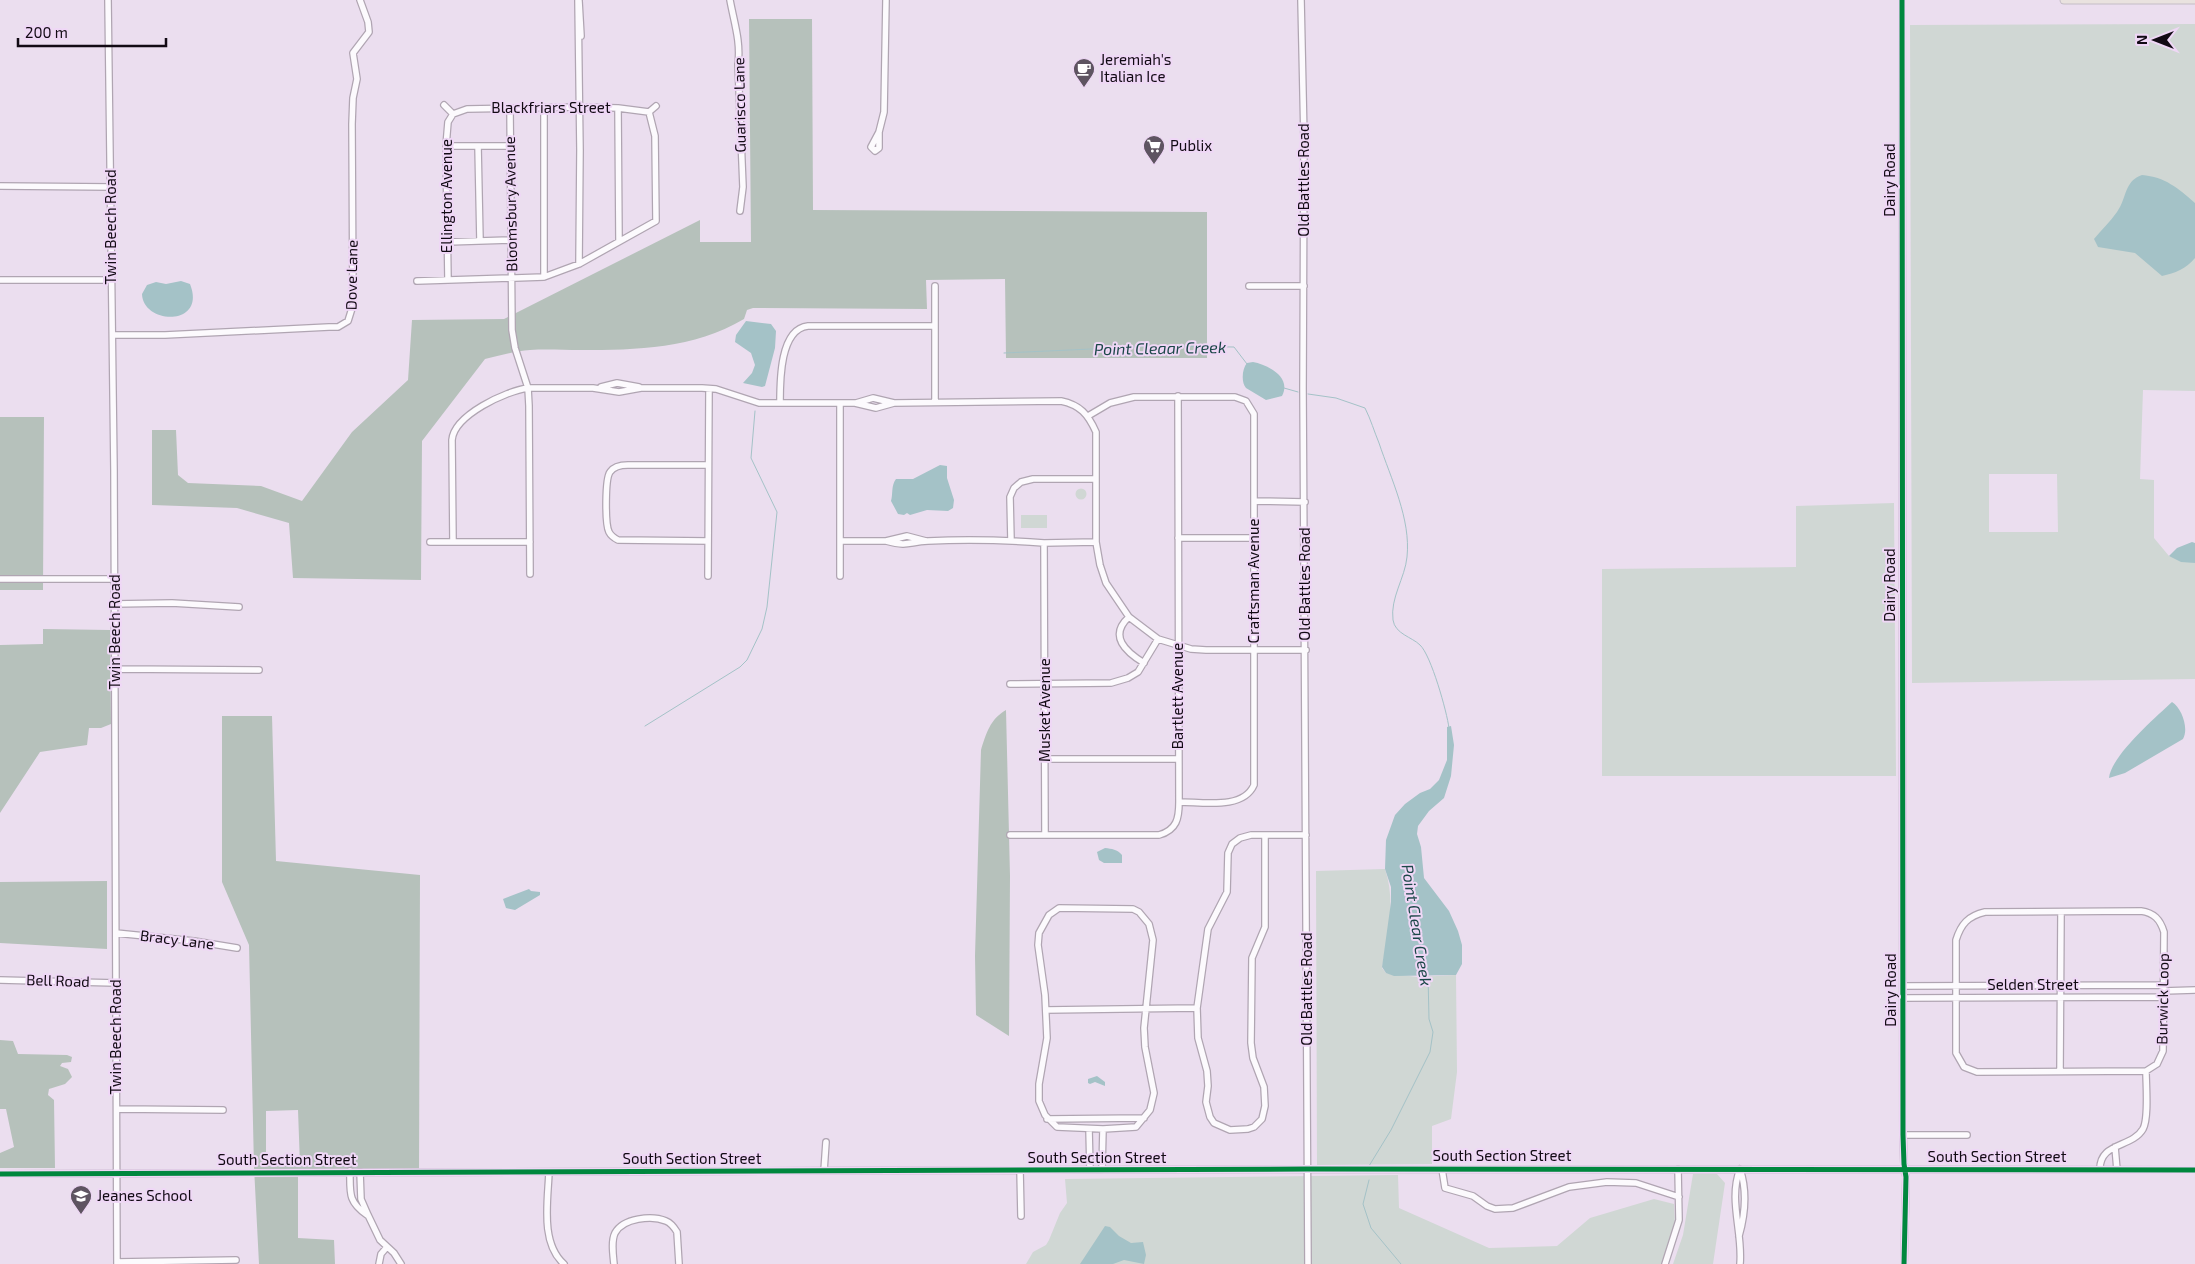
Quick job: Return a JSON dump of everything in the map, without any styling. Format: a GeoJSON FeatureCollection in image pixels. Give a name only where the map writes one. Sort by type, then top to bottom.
{"type":"FeatureCollection","features":[{"type":"Feature","properties":{"kind":"main road"},"geometry":{"type":"LineString","coordinates":[[2064,0],[2195,0]]}},
{"type":"Feature","properties":{"kind":"street","name":"Twin Beech Road"},"geometry":{"type":"LineString","coordinates":[[108,0],[113,335],[117,1263]]}},
{"type":"Feature","properties":{"kind":"street","name":"Dove Lane"},"geometry":{"type":"LineString","coordinates":[[113,335],[165,335],[329,327],[338,326],[348,321],[353,306],[352,104],[357,74],[353,53],[369,32],[368,22],[360,0]]}},
{"type":"Feature","properties":{"kind":"street"},"geometry":{"type":"LineString","coordinates":[[578,0],[582,68],[579,76],[579,264]]}},
{"type":"Feature","properties":{"kind":"street","name":"Guarisco Lane"},"geometry":{"type":"LineString","coordinates":[[730,0],[738,34],[740,54],[738,69],[744,187],[740,212]]}},
{"type":"Feature","properties":{"kind":"street"},"geometry":{"type":"LineString","coordinates":[[879,132],[884,112],[886,0]]}},
{"type":"Feature","properties":{"kind":"street","name":"Old Battles Road"},"geometry":{"type":"LineString","coordinates":[[1301,0],[1308,1264]]}},
{"type":"Feature","properties":{"kind":"street","name":"Dairy Road"},"geometry":{"type":"LineString","coordinates":[[1902,0],[1903,1135],[1906,1177],[1904,1264]]}},
{"type":"Feature","properties":{"kind":"street"},"geometry":{"type":"LineString","coordinates":[[444,105],[453,114]]}},
{"type":"Feature","properties":{"kind":"street"},"geometry":{"type":"LineString","coordinates":[[417,281],[544,277],[579,264],[656,221],[655,136],[649,112],[656,106]]}},
{"type":"Feature","properties":{"kind":"street","name":"Blackfriars Street"},"geometry":{"type":"LineString","coordinates":[[453,114],[467,109],[579,107],[618,108],[649,112]]}},
{"type":"Feature","properties":{"kind":"street"},"geometry":{"type":"LineString","coordinates":[[544,108],[544,277]]}},
{"type":"Feature","properties":{"kind":"street"},"geometry":{"type":"LineString","coordinates":[[618,108],[619,240]]}},
{"type":"Feature","properties":{"kind":"street","name":"Bloomsbury Avenue"},"geometry":{"type":"LineString","coordinates":[[510,109],[513,339],[528,388],[530,406],[530,574]]}},
{"type":"Feature","properties":{"kind":"street","name":"Ellington Avenue"},"geometry":{"type":"LineString","coordinates":[[448,280],[446,146],[448,122],[453,114]]}},
{"type":"Feature","properties":{"kind":"street"},"geometry":{"type":"LineString","coordinates":[[446,146],[510,146]]}},
{"type":"Feature","properties":{"kind":"street"},"geometry":{"type":"LineString","coordinates":[[478,146],[480,241]]}},
{"type":"Feature","properties":{"kind":"street"},"geometry":{"type":"LineString","coordinates":[[0,186],[111,187]]}},
{"type":"Feature","properties":{"kind":"street"},"geometry":{"type":"LineString","coordinates":[[447,242],[512,240]]}},
{"type":"Feature","properties":{"kind":"street"},"geometry":{"type":"LineString","coordinates":[[0,280],[111,280]]}},
{"type":"Feature","properties":{"kind":"street"},"geometry":{"type":"LineString","coordinates":[[935,286],[935,402]]}},
{"type":"Feature","properties":{"kind":"street"},"geometry":{"type":"LineString","coordinates":[[1249,286],[1304,286]]}},
{"type":"Feature","properties":{"kind":"street"},"geometry":{"type":"LineString","coordinates":[[780,403],[788,340],[796,330],[808,326],[935,326]]}},
{"type":"Feature","properties":{"kind":"street"},"geometry":{"type":"LineString","coordinates":[[453,542],[452,440],[456,428],[464,419],[501,396],[515,390],[528,388],[593,388],[617,383],[641,388],[709,388],[750,401],[855,403],[876,408],[894,403]]}},
{"type":"Feature","properties":{"kind":"street"},"geometry":{"type":"LineString","coordinates":[[708,576],[709,388]]}},
{"type":"Feature","properties":{"kind":"street","name":"Craftsman Avenue"},"geometry":{"type":"LineString","coordinates":[[1088,416],[1110,403],[1142,396],[1235,396],[1243,399],[1250,406],[1254,416],[1255,777],[1251,792],[1247,797],[1237,801],[1179,802]]}},
{"type":"Feature","properties":{"kind":"street","name":"Bartlett Avenue"},"geometry":{"type":"LineString","coordinates":[[1010,835],[1159,835],[1167,833],[1174,826],[1179,816],[1178,396]]}},
{"type":"Feature","properties":{"kind":"street"},"geometry":{"type":"LineString","coordinates":[[855,403],[872,398],[894,403],[1061,401],[1073,404],[1088,416],[1096,432],[1096,542],[1100,566],[1111,591],[1129,618],[1158,639],[1178,645],[1206,650],[1306,650]]}},
{"type":"Feature","properties":{"kind":"street"},"geometry":{"type":"LineString","coordinates":[[840,403],[840,576]]}},
{"type":"Feature","properties":{"kind":"street"},"geometry":{"type":"LineString","coordinates":[[708,465],[628,465],[616,467],[608,477],[607,508],[608,530],[618,540],[708,541]]}},
{"type":"Feature","properties":{"kind":"street"},"geometry":{"type":"LineString","coordinates":[[1012,540],[1010,497],[1014,488],[1021,482],[1033,479],[1096,478]]}},
{"type":"Feature","properties":{"kind":"street"},"geometry":{"type":"LineString","coordinates":[[1254,501],[1304,502]]}},
{"type":"Feature","properties":{"kind":"street"},"geometry":{"type":"LineString","coordinates":[[840,542],[886,541],[907,536],[926,541],[1012,540],[1096,542]]}},
{"type":"Feature","properties":{"kind":"street"},"geometry":{"type":"LineString","coordinates":[[1178,538],[1254,538]]}},
{"type":"Feature","properties":{"kind":"street"},"geometry":{"type":"LineString","coordinates":[[430,542],[530,542]]}},
{"type":"Feature","properties":{"kind":"street","name":"Musket Avenue"},"geometry":{"type":"LineString","coordinates":[[1044,542],[1045,835]]}},
{"type":"Feature","properties":{"kind":"street"},"geometry":{"type":"LineString","coordinates":[[0,578],[114,579]]}},
{"type":"Feature","properties":{"kind":"street"},"geometry":{"type":"LineString","coordinates":[[114,604],[239,607]]}},
{"type":"Feature","properties":{"kind":"street"},"geometry":{"type":"LineString","coordinates":[[1129,618],[1121,628],[1120,640],[1129,654],[1144,663]]}},
{"type":"Feature","properties":{"kind":"street"},"geometry":{"type":"LineString","coordinates":[[1010,684],[1045,682],[1111,683],[1128,678],[1138,672],[1158,639]]}},
{"type":"Feature","properties":{"kind":"street"},"geometry":{"type":"LineString","coordinates":[[115,669],[259,670]]}},
{"type":"Feature","properties":{"kind":"street"},"geometry":{"type":"LineString","coordinates":[[1046,759],[1178,759]]}},
{"type":"Feature","properties":{"kind":"street"},"geometry":{"type":"LineString","coordinates":[[1265,835],[1265,927],[1252,958],[1251,1043],[1253,1058],[1264,1087],[1265,1106],[1262,1119],[1254,1127],[1248,1130],[1230,1130],[1214,1123],[1210,1117],[1206,1102],[1207,1071],[1198,1038],[1197,1008],[1208,929],[1227,892],[1229,849],[1240,838],[1265,835],[1306,835]]}},
{"type":"Feature","properties":{"kind":"street"},"geometry":{"type":"LineString","coordinates":[[1087,907],[1134,909],[1139,912],[1149,924],[1153,940],[1146,1009],[1145,1047],[1154,1093],[1150,1110],[1136,1127],[1091,1129],[1057,1127],[1047,1119],[1041,1108],[1038,1093],[1047,1043],[1046,1010],[1038,945],[1039,933],[1046,919],[1053,911],[1064,908],[1087,907]]}},
{"type":"Feature","properties":{"kind":"street","name":"Burwick Loop"},"geometry":{"type":"LineString","coordinates":[[2141,911],[2149,912],[2157,917],[2164,932],[2163,1051],[2161,1059],[2146,1071],[1977,1072],[1964,1067],[1956,1053],[1956,940],[1960,928],[1966,920],[1975,914],[1985,912],[2061,912],[2141,911]]}},
{"type":"Feature","properties":{"kind":"street"},"geometry":{"type":"LineString","coordinates":[[2060,1071],[2061,912]]}},
{"type":"Feature","properties":{"kind":"street","name":"Bracy Lane"},"geometry":{"type":"LineString","coordinates":[[116,933],[194,941],[237,948]]}},
{"type":"Feature","properties":{"kind":"street","name":"Bell Road"},"geometry":{"type":"LineString","coordinates":[[0,980],[116,983]]}},
{"type":"Feature","properties":{"kind":"street","name":"Selden Street"},"geometry":{"type":"LineString","coordinates":[[1903,986],[2060,985],[2163,991]]}},
{"type":"Feature","properties":{"kind":"street","name":"Selden Street"},"geometry":{"type":"LineString","coordinates":[[1903,998],[2060,997],[2195,990]]}},
{"type":"Feature","properties":{"kind":"street"},"geometry":{"type":"LineString","coordinates":[[1046,1010],[1197,1008]]}},
{"type":"Feature","properties":{"kind":"street"},"geometry":{"type":"LineString","coordinates":[[2100,1170],[2104,1155],[2138,1135],[2144,1126],[2146,1071]]}},
{"type":"Feature","properties":{"kind":"street"},"geometry":{"type":"LineString","coordinates":[[117,1109],[223,1110]]}},
{"type":"Feature","properties":{"kind":"street"},"geometry":{"type":"LineString","coordinates":[[1047,1119],[1144,1118]]}},
{"type":"Feature","properties":{"kind":"street"},"geometry":{"type":"LineString","coordinates":[[1090,1170],[1093,1119]]}},
{"type":"Feature","properties":{"kind":"street"},"geometry":{"type":"LineString","coordinates":[[1102,1170],[1104,1129]]}},
{"type":"Feature","properties":{"kind":"street"},"geometry":{"type":"LineString","coordinates":[[1903,1135],[1967,1135]]}},
{"type":"Feature","properties":{"kind":"street"},"geometry":{"type":"LineString","coordinates":[[824,1171],[826,1142]]}},
{"type":"Feature","properties":{"kind":"street"},"geometry":{"type":"LineString","coordinates":[[2115,1147],[2118,1170]]}},
{"type":"Feature","properties":{"kind":"street","name":"South Section Street"},"geometry":{"type":"LineString","coordinates":[[0,1174],[350,1171],[1307,1169],[2195,1170]]}},
{"type":"Feature","properties":{"kind":"street"},"geometry":{"type":"LineString","coordinates":[[1442,1169],[1445,1188],[1473,1196],[1495,1209],[1513,1208],[1569,1187],[1607,1182],[1636,1183],[1679,1197]]}},
{"type":"Feature","properties":{"kind":"street"},"geometry":{"type":"LineString","coordinates":[[1665,1264],[1680,1220],[1678,1169]]}},
{"type":"Feature","properties":{"kind":"street"},"geometry":{"type":"LineString","coordinates":[[1020,1170],[1020,1216]]}},
{"type":"Feature","properties":{"kind":"street"},"geometry":{"type":"LineString","coordinates":[[1740,1170],[1736,1180],[1736,1221],[1739,1237],[1740,1264]]}},
{"type":"Feature","properties":{"kind":"street"},"geometry":{"type":"LineString","coordinates":[[350,1171],[352,1200],[357,1207],[368,1215]]}},
{"type":"Feature","properties":{"kind":"street"},"geometry":{"type":"LineString","coordinates":[[360,1172],[361,1199],[368,1215],[380,1240],[394,1253],[401,1264]]}},
{"type":"Feature","properties":{"kind":"street"},"geometry":{"type":"LineString","coordinates":[[548,1172],[549,1237],[555,1254],[564,1264]]}},
{"type":"Feature","properties":{"kind":"street"},"geometry":{"type":"LineString","coordinates":[[614,1264],[614,1237],[620,1227],[630,1220],[665,1220],[677,1232],[679,1264]]}},
{"type":"Feature","properties":{"kind":"street"},"geometry":{"type":"LineString","coordinates":[[378,1264],[381,1254],[387,1246]]}},
{"type":"Feature","properties":{"kind":"street"},"geometry":{"type":"LineString","coordinates":[[117,1263],[236,1260]]}},
{"type":"Feature","properties":{"kind":"shaded area"},"geometry":{"type":"Polygon","coordinates":[[[749,19],[812,19],[813,210],[1207,212],[1207,358],[1006,358],[1005,279],[926,280],[927,309],[753,308],[747,310],[744,319],[725,329],[685,342],[665,346],[602,350],[530,350],[485,359],[422,441],[421,580],[293,578],[289,523],[237,508],[152,505],[152,430],[176,430],[178,475],[188,483],[261,486],[302,501],[352,432],[408,380],[412,320],[504,319],[700,220],[700,242],[751,242],[749,19]]]}},
{"type":"Feature","properties":{"kind":"shaded area"},"geometry":{"type":"Polygon","coordinates":[[[2195,24],[2195,391],[2143,390],[2140,479],[2154,480],[2154,538],[2169,556],[2195,563],[2195,679],[1912,683],[1910,25],[2195,24]],[[1989,474],[1989,532],[2058,532],[2057,474],[1989,474]]]}},
{"type":"Feature","properties":{"kind":"shaded area"},"geometry":{"type":"Polygon","coordinates":[[[0,417],[44,417],[43,590],[0,590],[0,417]]]}},
{"type":"Feature","properties":{"kind":"shaded area"},"geometry":{"type":"Polygon","coordinates":[[[1081,488],[1087,494],[1081,500],[1075,494],[1081,488]]]}},
{"type":"Feature","properties":{"kind":"shaded area"},"geometry":{"type":"Polygon","coordinates":[[[1894,503],[1896,776],[1602,776],[1602,569],[1796,567],[1796,506],[1894,503]]]}},
{"type":"Feature","properties":{"kind":"shaded area"},"geometry":{"type":"Polygon","coordinates":[[[1021,515],[1047,515],[1047,528],[1021,528],[1021,515]]]}},
{"type":"Feature","properties":{"kind":"shaded area"},"geometry":{"type":"Polygon","coordinates":[[[43,629],[110,630],[111,724],[101,728],[89,728],[87,745],[40,752],[0,813],[0,645],[43,644],[43,629]]]}},
{"type":"Feature","properties":{"kind":"shaded area"},"geometry":{"type":"Polygon","coordinates":[[[1006,710],[1010,876],[1009,1036],[976,1015],[975,956],[981,750],[992,722],[1006,710]]]}},
{"type":"Feature","properties":{"kind":"shaded area"},"geometry":{"type":"Polygon","coordinates":[[[222,716],[272,716],[276,861],[420,875],[419,1176],[298,1176],[298,1238],[334,1240],[335,1264],[259,1264],[254,1167],[249,945],[222,882],[222,716]],[[298,1110],[266,1111],[266,1166],[300,1165],[298,1110]]]}},
{"type":"Feature","properties":{"kind":"shaded area"},"geometry":{"type":"Polygon","coordinates":[[[1385,869],[1390,894],[1390,918],[1382,968],[1386,973],[1417,977],[1456,975],[1457,1072],[1451,1119],[1432,1126],[1432,1164],[1317,1165],[1316,871],[1385,869]]]}},
{"type":"Feature","properties":{"kind":"shaded area"},"geometry":{"type":"Polygon","coordinates":[[[107,881],[107,949],[0,943],[0,882],[107,881]]]}},
{"type":"Feature","properties":{"kind":"shaded area"},"geometry":{"type":"Polygon","coordinates":[[[0,1040],[13,1041],[18,1054],[67,1055],[72,1057],[71,1062],[62,1063],[60,1066],[68,1069],[72,1077],[65,1084],[49,1089],[48,1095],[54,1100],[55,1168],[0,1168],[0,1153],[14,1147],[6,1109],[0,1109],[0,1040]]]}},
{"type":"Feature","properties":{"kind":"shaded area"},"geometry":{"type":"Polygon","coordinates":[[[1693,1174],[1717,1174],[1725,1183],[1713,1264],[1673,1264],[1683,1235],[1693,1174]]]}},
{"type":"Feature","properties":{"kind":"shaded area"},"geometry":{"type":"Polygon","coordinates":[[[1398,1175],[1399,1208],[1489,1248],[1557,1246],[1590,1218],[1654,1199],[1674,1204],[1675,1223],[1661,1264],[1026,1264],[1033,1252],[1046,1245],[1060,1213],[1067,1203],[1065,1179],[1398,1175]]]}},
{"type":"Feature","properties":{"kind":"water"},"geometry":{"type":"Polygon","coordinates":[[[2142,175],[2158,178],[2171,184],[2195,203],[2195,258],[2180,270],[2162,276],[2135,253],[2098,247],[2094,239],[2117,212],[2132,181],[2142,175]]]}},
{"type":"Feature","properties":{"kind":"water"},"geometry":{"type":"Polygon","coordinates":[[[181,281],[190,284],[193,298],[190,308],[183,314],[173,317],[162,316],[152,312],[145,304],[142,294],[147,285],[156,282],[166,284],[181,281]]]}},
{"type":"Feature","properties":{"kind":"water"},"geometry":{"type":"Polygon","coordinates":[[[746,321],[771,324],[776,331],[775,348],[765,386],[762,387],[743,383],[752,373],[755,365],[751,353],[735,342],[736,335],[746,321]]]}},
{"type":"Feature","properties":{"kind":"water"},"geometry":{"type":"Polygon","coordinates":[[[1253,362],[1277,373],[1284,383],[1282,396],[1266,400],[1246,388],[1243,379],[1244,369],[1247,363],[1253,362]]]}},
{"type":"Feature","properties":{"kind":"water"},"geometry":{"type":"Polygon","coordinates":[[[940,465],[947,466],[947,478],[954,500],[953,508],[948,511],[927,510],[910,515],[907,513],[904,515],[898,514],[891,501],[893,484],[896,479],[913,479],[940,465]]]}},
{"type":"Feature","properties":{"kind":"water"},"geometry":{"type":"Polygon","coordinates":[[[2192,542],[2195,543],[2195,563],[2181,562],[2169,556],[2177,548],[2192,542]]]}},
{"type":"Feature","properties":{"kind":"water"},"geometry":{"type":"Polygon","coordinates":[[[2172,702],[2179,709],[2184,719],[2185,735],[2183,739],[2125,773],[2109,778],[2117,759],[2125,749],[2172,702]]]}},
{"type":"Feature","properties":{"kind":"water"},"geometry":{"type":"Polygon","coordinates":[[[1451,726],[1454,745],[1451,776],[1444,798],[1429,811],[1418,826],[1417,834],[1421,847],[1424,878],[1449,911],[1458,931],[1462,945],[1462,964],[1456,975],[1394,976],[1386,973],[1382,967],[1391,902],[1391,887],[1385,869],[1386,840],[1395,815],[1405,804],[1420,793],[1430,789],[1439,780],[1447,760],[1447,727],[1451,726]]]}},
{"type":"Feature","properties":{"kind":"water"},"geometry":{"type":"Polygon","coordinates":[[[1105,848],[1120,853],[1122,855],[1122,863],[1104,863],[1099,860],[1097,852],[1105,848]]]}},
{"type":"Feature","properties":{"kind":"water"},"geometry":{"type":"Polygon","coordinates":[[[529,889],[540,892],[540,895],[515,910],[506,908],[503,899],[529,889]]]}},
{"type":"Feature","properties":{"kind":"water"},"geometry":{"type":"Polygon","coordinates":[[[1097,1076],[1105,1082],[1105,1086],[1095,1082],[1088,1083],[1088,1079],[1097,1076]]]}},
{"type":"Feature","properties":{"kind":"water"},"geometry":{"type":"Polygon","coordinates":[[[1105,1226],[1110,1227],[1119,1236],[1131,1243],[1143,1242],[1146,1255],[1144,1264],[1124,1260],[1113,1264],[1080,1264],[1105,1226]]]}},
{"type":"Feature","properties":{"kind":"waterway","name":"Point Cleaar Creek"},"geometry":{"type":"LineString","coordinates":[[1004,353],[1157,346],[1234,347],[1247,364]]}},
{"type":"Feature","properties":{"kind":"waterway","name":"Point Cleaar Creek"},"geometry":{"type":"LineString","coordinates":[[1284,388],[1298,392]]}},
{"type":"Feature","properties":{"kind":"waterway","name":"Point Clear Creek"},"geometry":{"type":"LineString","coordinates":[[1308,394],[1336,398],[1365,408],[1369,417],[1399,499],[1406,528],[1407,557],[1394,604],[1394,625],[1404,635],[1417,642],[1429,660],[1438,684],[1449,728]]}},
{"type":"Feature","properties":{"kind":"waterway","name":"Point Cleaar Creek"},"geometry":{"type":"LineString","coordinates":[[645,726],[740,667],[747,660],[762,629],[767,607],[777,512],[751,458],[755,411]]}},
{"type":"Feature","properties":{"kind":"waterway","name":"Point Clear Creek"},"geometry":{"type":"LineString","coordinates":[[1369,1166],[1391,1130],[1430,1052],[1433,1032],[1429,1019],[1428,975]]}},
{"type":"Feature","properties":{"kind":"waterway","name":"Point Cleaar Creek"},"geometry":{"type":"LineString","coordinates":[[1369,1180],[1363,1204],[1371,1228],[1401,1264]]}},
{"type":"Feature","properties":{"kind":"cycle path"},"geometry":{"type":"LineString","coordinates":[[1902,0],[1903,1135],[1906,1177],[1904,1264]]}},
{"type":"Feature","properties":{"kind":"cycle path"},"geometry":{"type":"LineString","coordinates":[[0,1174],[1307,1169],[2195,1170]]}},
{"type":"Feature","properties":{"kind":"place","name":"Jeremiah's Italian Ice"},"geometry":{"type":"Point","coordinates":[1084,88]}},
{"type":"Feature","properties":{"kind":"place","name":"Publix"},"geometry":{"type":"Point","coordinates":[1154,165]}},
{"type":"Feature","properties":{"kind":"place","name":"Jeanes School"},"geometry":{"type":"Point","coordinates":[81,1215]}}]}
